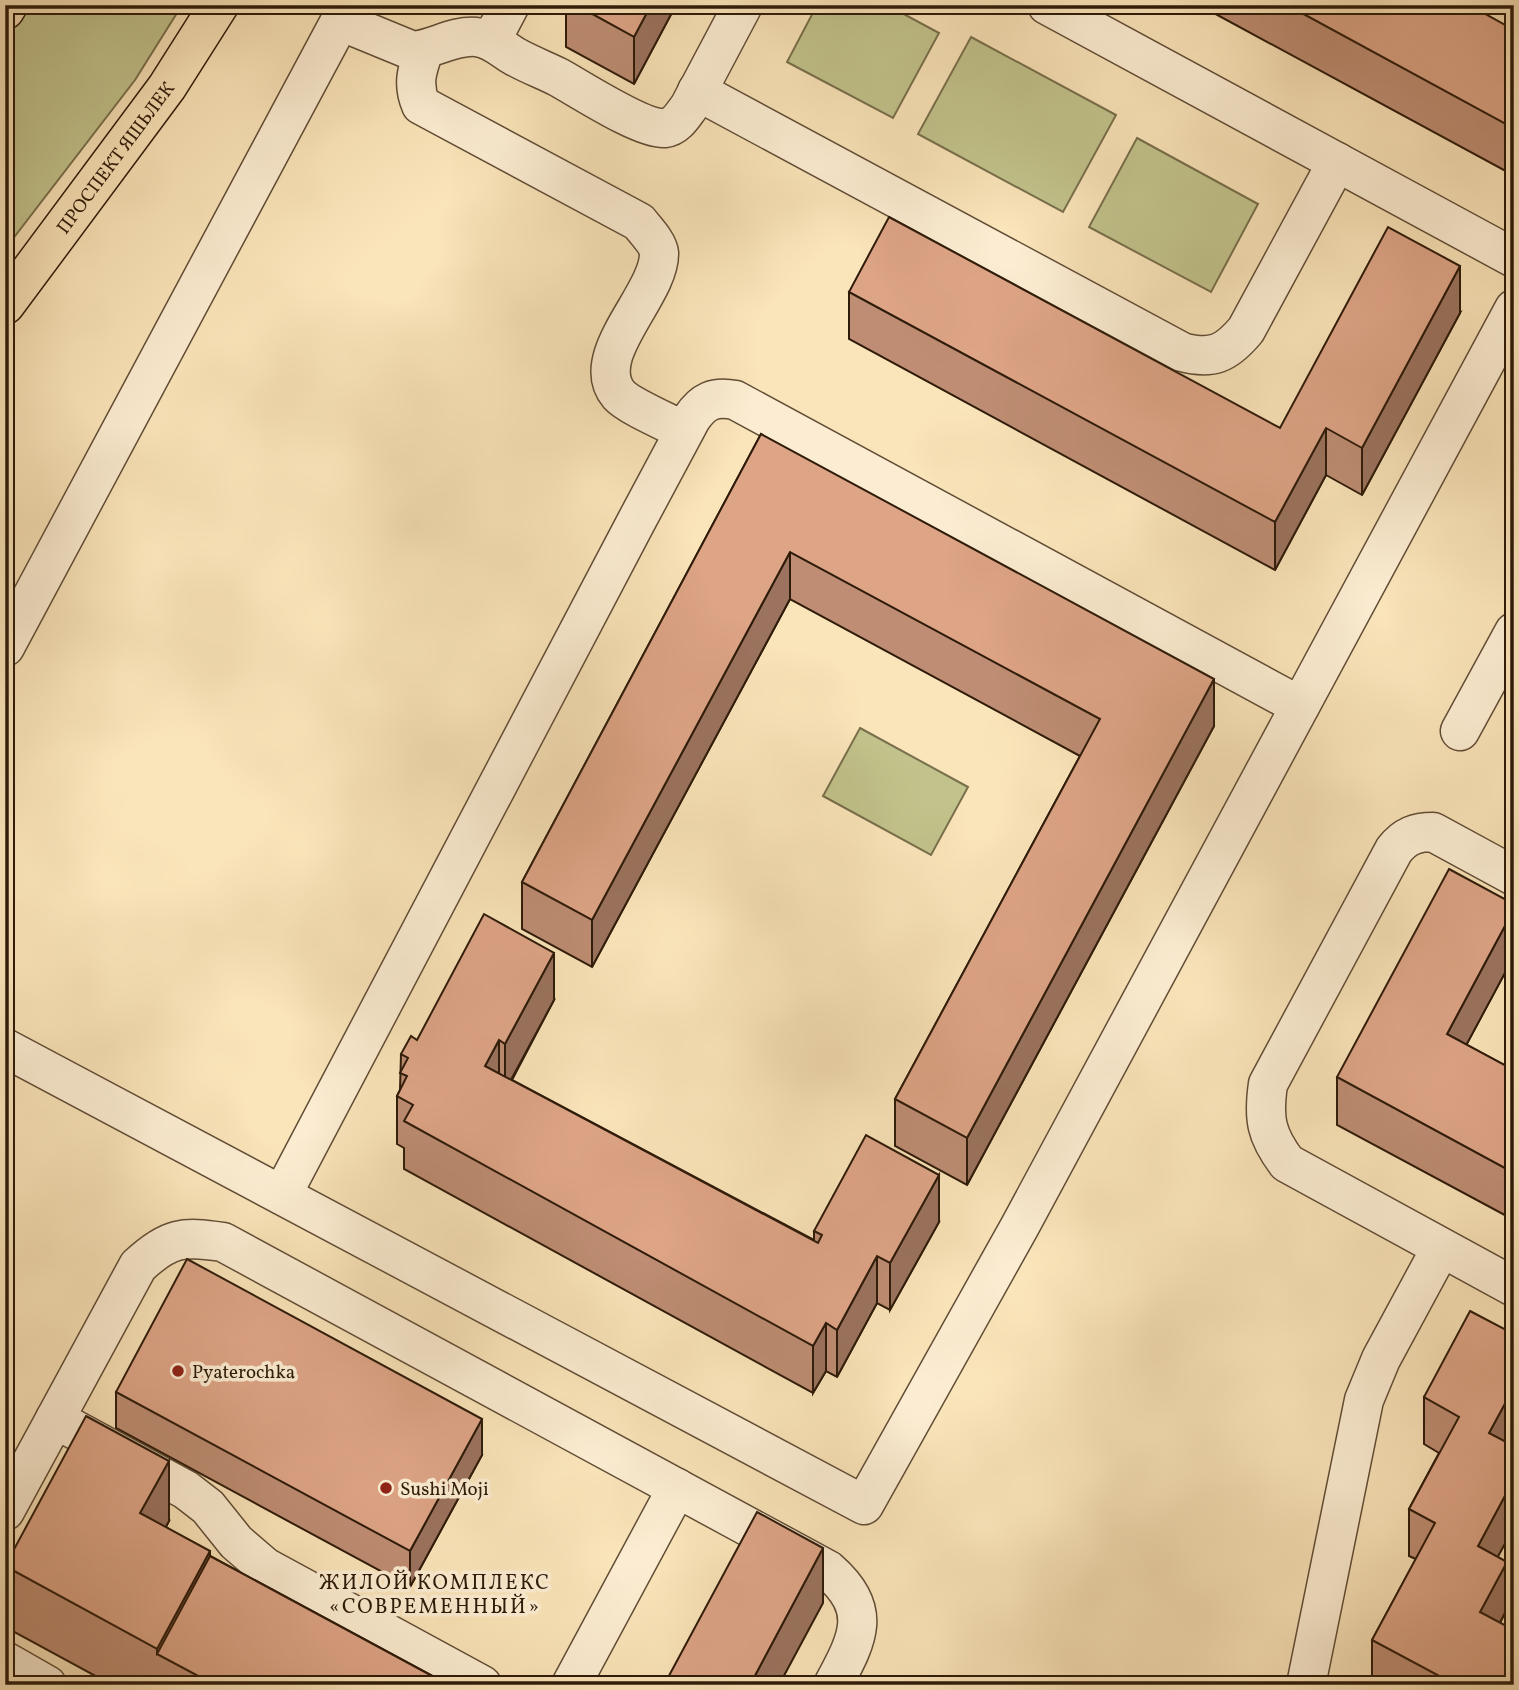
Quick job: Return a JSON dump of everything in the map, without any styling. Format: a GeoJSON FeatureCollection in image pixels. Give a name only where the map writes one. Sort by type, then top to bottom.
{"type":"FeatureCollection","features":[{"type":"Feature","properties":{"kind":"main road","name":"ПРОСПЕКТ ЯШЬЛЕК"},"geometry":{"type":"LineString","coordinates":[[5,305],[167,87],[219,5]]}},
{"type":"Feature","properties":{"kind":"lane"},"geometry":{"type":"LineString","coordinates":[[491,41],[510,5]]}},
{"type":"Feature","properties":{"kind":"lane"},"geometry":{"type":"LineString","coordinates":[[5,647],[341,13],[412,51],[424,50],[457,39],[475,37],[491,41],[629,117],[656,127],[670,126],[681,118],[743,5]]}},
{"type":"Feature","properties":{"kind":"lane"},"geometry":{"type":"LineString","coordinates":[[1047,5],[1514,258]]}},
{"type":"Feature","properties":{"kind":"lane"},"geometry":{"type":"LineString","coordinates":[[424,50],[415,82],[421,105],[639,222],[653,240],[659,250],[657,268],[619,343],[611,365],[611,384],[621,398],[684,431]]}},
{"type":"Feature","properties":{"kind":"lane"},"geometry":{"type":"LineString","coordinates":[[697,91],[1182,352],[1198,356],[1215,355],[1232,346],[1246,330],[1337,162]]}},
{"type":"Feature","properties":{"kind":"lane"},"geometry":{"type":"LineString","coordinates":[[5,1048],[864,1504],[1020,1226],[1514,309]]}},
{"type":"Feature","properties":{"kind":"lane"},"geometry":{"type":"LineString","coordinates":[[282,1195],[431,907],[684,431],[699,407],[705,403],[723,397],[735,400],[1300,706]]}},
{"type":"Feature","properties":{"kind":"lane"},"geometry":{"type":"LineString","coordinates":[[1460,731],[1514,632]]}},
{"type":"Feature","properties":{"kind":"lane"},"geometry":{"type":"LineString","coordinates":[[1514,876],[1433,832],[1422,832],[1402,841],[1394,850],[1268,1084],[1264,1111],[1273,1145],[1287,1163],[1514,1287]]}},
{"type":"Feature","properties":{"kind":"lane"},"geometry":{"type":"LineString","coordinates":[[5,1511],[138,1266],[155,1250],[170,1242],[192,1237],[223,1242],[828,1570],[845,1584],[855,1603],[858,1625],[851,1651],[833,1685]]}},
{"type":"Feature","properties":{"kind":"lane"},"geometry":{"type":"LineString","coordinates":[[1306,1685],[1364,1399],[1381,1359],[1441,1248]]}},
{"type":"Feature","properties":{"kind":"lane"},"geometry":{"type":"LineString","coordinates":[[55,1419],[197,1497],[246,1552],[265,1567],[482,1685]]}},
{"type":"Feature","properties":{"kind":"lane"},"geometry":{"type":"LineString","coordinates":[[570,1685],[677,1488]]}},
{"type":"Feature","properties":{"kind":"lane"},"geometry":{"type":"LineString","coordinates":[[5,1661],[47,1685]]}},
{"type":"Feature","properties":{"kind":"green space"},"geometry":{"type":"Polygon","coordinates":[[[20,5],[142,5],[161,8],[182,5],[135,80],[5,249],[5,29],[20,5]]]}},
{"type":"Feature","properties":{"kind":"green space"},"geometry":{"type":"Polygon","coordinates":[[[817,5],[887,5],[939,33],[893,118],[787,62],[817,5]]]}},
{"type":"Feature","properties":{"kind":"green space"},"geometry":{"type":"Polygon","coordinates":[[[971,37],[1116,115],[1063,212],[918,134],[971,37]]]}},
{"type":"Feature","properties":{"kind":"green space"},"geometry":{"type":"Polygon","coordinates":[[[1137,138],[1258,204],[1211,292],[1089,227],[1137,138]]]}},
{"type":"Feature","properties":{"kind":"green space"},"geometry":{"type":"Polygon","coordinates":[[[860,728],[968,787],[931,855],[823,796],[860,728]]]}},
{"type":"Feature","properties":{"kind":"building"},"geometry":{"type":"Polygon","coordinates":[[[576,5],[651,5],[634,37],[576,5]]]}},
{"type":"Feature","properties":{"kind":"building"},"geometry":{"type":"Polygon","coordinates":[[[1287,5],[1469,5],[1514,30],[1513,128],[1287,5]]]}},
{"type":"Feature","properties":{"kind":"building"},"geometry":{"type":"Polygon","coordinates":[[[889,217],[1280,428],[1388,227],[1460,266],[1362,448],[1326,428],[1275,522],[849,292],[889,217]]]}},
{"type":"Feature","properties":{"kind":"building"},"geometry":{"type":"Polygon","coordinates":[[[761,434],[1214,679],[967,1138],[895,1099],[1100,719],[790,552],[592,920],[522,882],[761,434]]]}},
{"type":"Feature","properties":{"kind":"building"},"geometry":{"type":"Polygon","coordinates":[[[1514,705],[1514,723],[1506,719],[1514,705]]]}},
{"type":"Feature","properties":{"kind":"building"},"geometry":{"type":"Polygon","coordinates":[[[1449,869],[1514,904],[1514,909],[1447,1034],[1514,1070],[1514,1173],[1337,1077],[1449,869]]]}},
{"type":"Feature","properties":{"kind":"building"},"geometry":{"type":"Polygon","coordinates":[[[484,914],[554,953],[505,1044],[499,1040],[485,1066],[818,1243],[822,1235],[814,1231],[866,1135],[939,1175],[890,1263],[877,1256],[837,1330],[826,1323],[813,1346],[404,1121],[413,1105],[397,1096],[407,1076],[400,1073],[408,1058],[401,1054],[411,1036],[417,1040],[484,914]]]}},
{"type":"Feature","properties":{"kind":"building"},"geometry":{"type":"Polygon","coordinates":[[[187,1259],[482,1419],[410,1551],[116,1392],[187,1259]]]}},
{"type":"Feature","properties":{"kind":"building"},"geometry":{"type":"Polygon","coordinates":[[[1470,1311],[1514,1334],[1514,1387],[1489,1433],[1514,1446],[1514,1479],[1478,1546],[1507,1562],[1480,1612],[1514,1630],[1514,1685],[1456,1685],[1372,1640],[1435,1523],[1409,1509],[1459,1417],[1424,1397],[1470,1311]]]}},
{"type":"Feature","properties":{"kind":"building"},"geometry":{"type":"Polygon","coordinates":[[[86,1416],[169,1461],[140,1513],[210,1551],[157,1649],[5,1566],[86,1416]]]}},
{"type":"Feature","properties":{"kind":"building"},"geometry":{"type":"Polygon","coordinates":[[[757,1512],[823,1548],[750,1685],[664,1685],[757,1512]]]}},
{"type":"Feature","properties":{"kind":"building"},"geometry":{"type":"Polygon","coordinates":[[[210,1556],[449,1685],[215,1685],[157,1654],[210,1556]]]}},
{"type":"Feature","properties":{"kind":"place","name":"Pyaterochka"},"geometry":{"type":"Point","coordinates":[178,1371]}},
{"type":"Feature","properties":{"kind":"place","name":"Sushi Moji"},"geometry":{"type":"Point","coordinates":[386,1488]}},
{"type":"Feature","properties":{"kind":"district","name":"ЖИЛОЙ КОМПЛЕКС «СОВРЕМЕННЫЙ»"},"geometry":{"type":"Point","coordinates":[435,1594]}}]}
